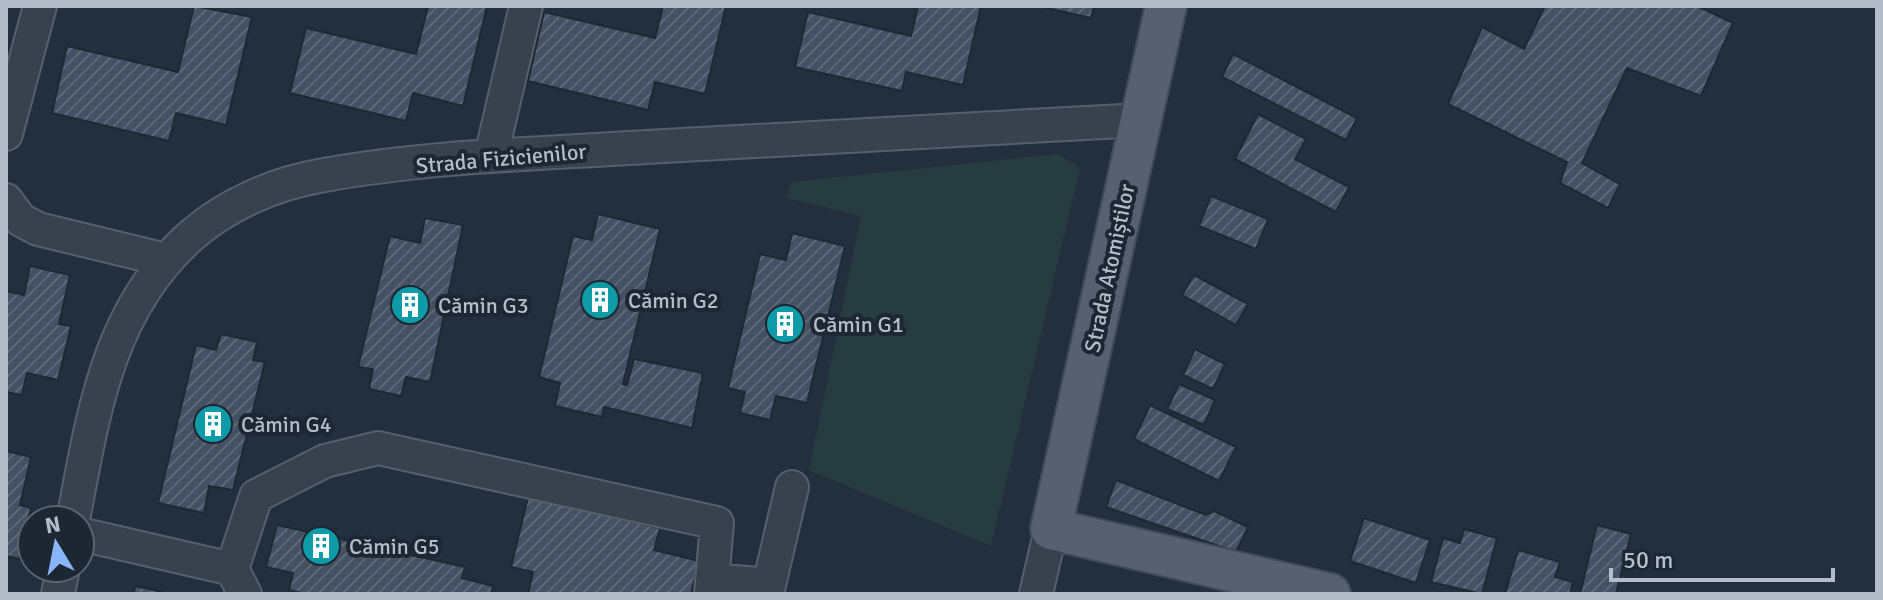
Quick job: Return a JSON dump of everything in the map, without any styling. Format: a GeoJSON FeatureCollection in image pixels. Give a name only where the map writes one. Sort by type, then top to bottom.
{"type":"FeatureCollection","features":[{"type":"Feature","properties":{"kind":"main road","name":"Strada Atomiștilor"},"geometry":{"type":"LineString","coordinates":[[1051,529],[1166,6]]}},
{"type":"Feature","properties":{"kind":"main road"},"geometry":{"type":"LineString","coordinates":[[1051,529],[1330,594]]}},
{"type":"Feature","properties":{"kind":"street"},"geometry":{"type":"LineString","coordinates":[[6,134],[40,6]]}},
{"type":"Feature","properties":{"kind":"street"},"geometry":{"type":"LineString","coordinates":[[491,156],[526,6]]}},
{"type":"Feature","properties":{"kind":"street","name":"Strada Fizicienilor"},"geometry":{"type":"LineString","coordinates":[[76,504],[99,385],[127,318],[166,260],[193,234],[260,193],[317,176],[491,156],[1141,120]]}},
{"type":"Feature","properties":{"kind":"street"},"geometry":{"type":"LineString","coordinates":[[6,200],[21,220],[38,229],[166,260]]}},
{"type":"Feature","properties":{"kind":"street"},"geometry":{"type":"LineString","coordinates":[[96,539],[238,581],[256,496],[325,461],[378,448],[717,523],[712,587],[768,589],[792,487]]}},
{"type":"Feature","properties":{"kind":"street","name":"Strada Atomiștilor"},"geometry":{"type":"LineString","coordinates":[[1036,594],[1051,529]]}},
{"type":"Feature","properties":{"kind":"green space"},"geometry":{"type":"Polygon","coordinates":[[[1058,154],[1080,168],[991,546],[809,470],[861,216],[786,198],[792,182],[1058,154]]]}},
{"type":"Feature","properties":{"kind":"building"},"geometry":{"type":"Polygon","coordinates":[[[194,6],[252,17],[226,125],[176,113],[169,141],[52,113],[67,46],[178,72],[194,6]]]}},
{"type":"Feature","properties":{"kind":"building"},"geometry":{"type":"Polygon","coordinates":[[[428,6],[487,6],[463,106],[413,93],[406,121],[290,93],[306,28],[416,54],[428,6]]]}},
{"type":"Feature","properties":{"kind":"building"},"geometry":{"type":"Polygon","coordinates":[[[663,6],[726,6],[705,94],[655,82],[648,110],[528,81],[544,12],[655,38],[663,6]]]}},
{"type":"Feature","properties":{"kind":"building"},"geometry":{"type":"Polygon","coordinates":[[[918,6],[981,6],[963,85],[906,72],[902,91],[795,67],[808,12],[911,36],[918,6]]]}},
{"type":"Feature","properties":{"kind":"building"},"geometry":{"type":"Polygon","coordinates":[[[1038,6],[1094,6],[1091,18],[1038,6]]]}},
{"type":"Feature","properties":{"kind":"building"},"geometry":{"type":"Polygon","coordinates":[[[1545,6],[1697,6],[1733,23],[1701,96],[1627,68],[1582,163],[1620,184],[1608,208],[1560,183],[1567,162],[1448,104],[1482,27],[1524,49],[1545,6]]]}},
{"type":"Feature","properties":{"kind":"building"},"geometry":{"type":"Polygon","coordinates":[[[1233,54],[1357,118],[1346,140],[1222,77],[1233,54]]]}},
{"type":"Feature","properties":{"kind":"building"},"geometry":{"type":"Polygon","coordinates":[[[1258,114],[1306,139],[1295,159],[1349,187],[1336,212],[1235,159],[1258,114]]]}},
{"type":"Feature","properties":{"kind":"building"},"geometry":{"type":"Polygon","coordinates":[[[1211,196],[1268,219],[1256,249],[1199,226],[1211,196]]]}},
{"type":"Feature","properties":{"kind":"building","name":"Cămin G2"},"geometry":{"type":"Polygon","coordinates":[[[598,214],[660,229],[623,384],[627,385],[634,359],[703,373],[692,428],[604,407],[602,417],[555,406],[560,383],[539,377],[573,236],[592,240],[598,214]]]}},
{"type":"Feature","properties":{"kind":"building","name":"Cămin G2"},"geometry":{"type":"Polygon","coordinates":[[[598,214],[660,229],[623,384],[627,385],[634,359],[703,373],[692,428],[604,407],[602,417],[555,406],[560,383],[539,377],[573,236],[592,240],[598,214]]]}},
{"type":"Feature","properties":{"kind":"building","name":"Cămin G3"},"geometry":{"type":"Polygon","coordinates":[[[425,218],[463,225],[430,382],[406,377],[401,396],[369,389],[373,369],[358,367],[390,236],[420,243],[425,218]]]}},
{"type":"Feature","properties":{"kind":"building","name":"Cămin G1"},"geometry":{"type":"Polygon","coordinates":[[[792,233],[845,246],[807,403],[776,396],[770,420],[740,413],[745,392],[728,388],[760,254],[786,260],[792,233]]]}},
{"type":"Feature","properties":{"kind":"building"},"geometry":{"type":"Polygon","coordinates":[[[30,266],[70,275],[59,324],[71,326],[58,380],[27,373],[22,395],[6,392],[6,291],[24,295],[30,266]]]}},
{"type":"Feature","properties":{"kind":"building"},"geometry":{"type":"Polygon","coordinates":[[[1194,275],[1248,304],[1236,325],[1182,295],[1194,275]]]}},
{"type":"Feature","properties":{"kind":"building","name":"Cămin G4"},"geometry":{"type":"Polygon","coordinates":[[[221,334],[257,342],[253,360],[265,362],[233,490],[209,486],[204,513],[158,503],[196,345],[216,350],[221,334]]]}},
{"type":"Feature","properties":{"kind":"building"},"geometry":{"type":"Polygon","coordinates":[[[1195,349],[1225,364],[1213,389],[1183,375],[1195,349]]]}},
{"type":"Feature","properties":{"kind":"building"},"geometry":{"type":"Polygon","coordinates":[[[1179,384],[1215,400],[1204,425],[1167,409],[1179,384]]]}},
{"type":"Feature","properties":{"kind":"building"},"geometry":{"type":"Polygon","coordinates":[[[1150,405],[1236,447],[1219,481],[1134,439],[1150,405]]]}},
{"type":"Feature","properties":{"kind":"building"},"geometry":{"type":"Polygon","coordinates":[[[6,451],[31,457],[20,504],[16,504],[16,558],[6,556],[6,451]]]}},
{"type":"Feature","properties":{"kind":"building"},"geometry":{"type":"Polygon","coordinates":[[[1116,480],[1206,515],[1214,511],[1248,527],[1236,552],[1106,507],[1116,480]]]}},
{"type":"Feature","properties":{"kind":"building"},"geometry":{"type":"Polygon","coordinates":[[[528,497],[660,528],[654,550],[699,561],[691,594],[528,594],[533,572],[511,567],[528,497]]]}},
{"type":"Feature","properties":{"kind":"building"},"geometry":{"type":"Polygon","coordinates":[[[1364,518],[1430,540],[1416,583],[1350,561],[1364,518]]]}},
{"type":"Feature","properties":{"kind":"building","name":"Cămin G5"},"geometry":{"type":"Polygon","coordinates":[[[277,525],[465,567],[462,578],[493,586],[491,594],[305,594],[289,590],[293,573],[266,567],[277,525]]]}},
{"type":"Feature","properties":{"kind":"building"},"geometry":{"type":"Polygon","coordinates":[[[1597,525],[1631,534],[1616,594],[1580,594],[1597,525]]]}},
{"type":"Feature","properties":{"kind":"building"},"geometry":{"type":"Polygon","coordinates":[[[1464,529],[1497,538],[1482,594],[1431,582],[1443,538],[1460,543],[1464,529]]]}},
{"type":"Feature","properties":{"kind":"building"},"geometry":{"type":"Polygon","coordinates":[[[1518,550],[1560,562],[1555,577],[1573,582],[1570,594],[1505,594],[1518,550]]]}},
{"type":"Feature","properties":{"kind":"building"},"geometry":{"type":"Polygon","coordinates":[[[135,586],[172,594],[134,594],[135,586]]]}},
{"type":"Feature","properties":{"kind":"place","name":"Cămin G2"},"geometry":{"type":"Point","coordinates":[600,300]}},
{"type":"Feature","properties":{"kind":"place","name":"Cămin G3"},"geometry":{"type":"Point","coordinates":[410,305]}},
{"type":"Feature","properties":{"kind":"place","name":"Cămin G1"},"geometry":{"type":"Point","coordinates":[785,324]}},
{"type":"Feature","properties":{"kind":"place","name":"Cămin G4"},"geometry":{"type":"Point","coordinates":[213,424]}},
{"type":"Feature","properties":{"kind":"place","name":"Cămin G5"},"geometry":{"type":"Point","coordinates":[321,546]}}]}
